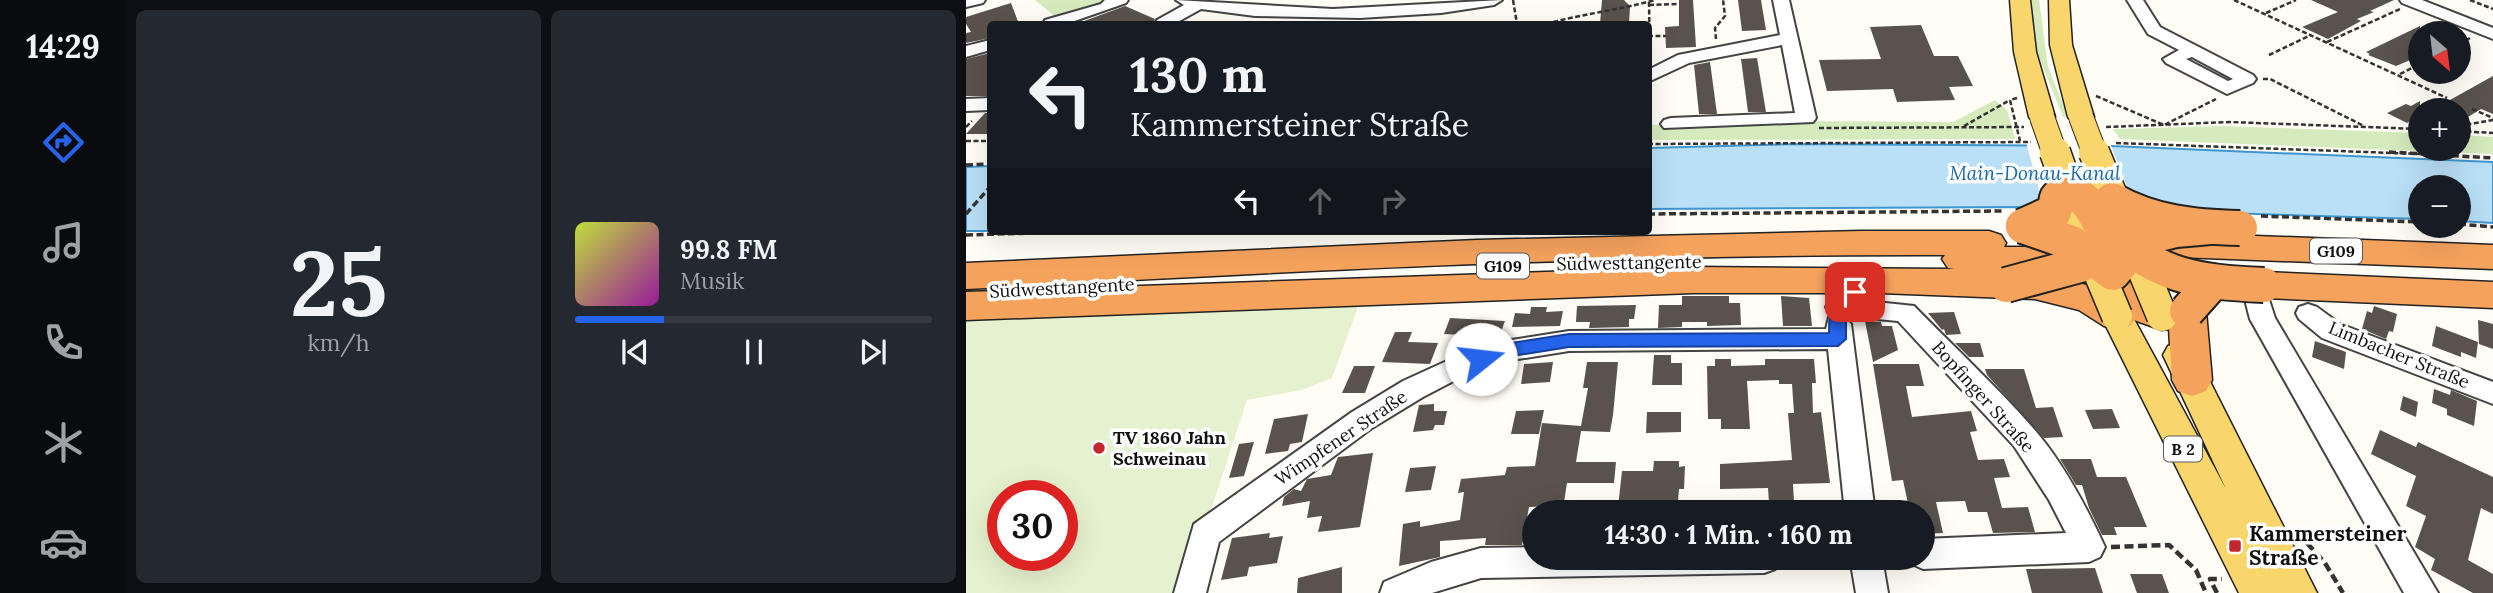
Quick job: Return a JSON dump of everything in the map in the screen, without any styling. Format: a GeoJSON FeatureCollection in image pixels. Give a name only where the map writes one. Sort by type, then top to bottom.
{"type":"FeatureCollection","features":[{"type":"Feature","properties":{"kind":"highway"},"geometry":{"type":"LineString","coordinates":[[2035,251],[2054,212],[2057,198],[2066,188],[2088,203],[2142,308],[2186,275],[2225,227]]}},
{"type":"Feature","properties":{"kind":"highway"},"geometry":{"type":"LineString","coordinates":[[966,306],[1578,283],[1811,279],[2006,285],[2071,292],[2093,300],[2112,254],[2153,220],[2225,227],[2493,238]]}},
{"type":"Feature","properties":{"kind":"highway"},"geometry":{"type":"LineString","coordinates":[[1652,226],[1896,224],[2035,251],[2080,265],[2112,254],[2142,239],[2186,275],[2192,380]]}},
{"type":"Feature","properties":{"kind":"highway"},"geometry":{"type":"LineString","coordinates":[[2006,285],[2035,251],[2059,234],[2167,272],[2260,296],[2493,295]]}},
{"type":"Feature","properties":{"kind":"highway"},"geometry":{"type":"LineString","coordinates":[[1043,272],[1117,258],[1413,235]]}},
{"type":"Feature","properties":{"kind":"highway","name":"Südwesttangente"},"geometry":{"type":"LineString","coordinates":[[966,276],[1569,247],[1797,242],[2035,251]]}},
{"type":"Feature","properties":{"kind":"highway","name":"Südwesttangente"},"geometry":{"type":"LineString","coordinates":[[966,293],[1588,263],[1823,259],[2035,251]]}},
{"type":"Feature","properties":{"kind":"highway","name":"G109"},"geometry":{"type":"LineString","coordinates":[[2186,275],[2493,257]]}},
{"type":"Feature","properties":{"kind":"highway","name":"G109"},"geometry":{"type":"LineString","coordinates":[[2186,275],[2493,273]]}},
{"type":"Feature","properties":{"kind":"main road"},"geometry":{"type":"LineString","coordinates":[[2016,6],[2042,117],[2066,188]]}},
{"type":"Feature","properties":{"kind":"main road","name":"B 2"},"geometry":{"type":"LineString","coordinates":[[2054,6],[2064,65],[2088,107],[2112,254],[2148,382],[2265,580]]}},
{"type":"Feature","properties":{"kind":"main road","name":"B 2"},"geometry":{"type":"LineString","coordinates":[[2192,380],[2265,580]]}},
{"type":"Feature","properties":{"kind":"street"},"geometry":{"type":"LineString","coordinates":[[966,2],[976,0]]}},
{"type":"Feature","properties":{"kind":"street"},"geometry":{"type":"LineString","coordinates":[[1244,21],[1273,0]]}},
{"type":"Feature","properties":{"kind":"street"},"geometry":{"type":"LineString","coordinates":[[1167,21],[1191,2],[1320,20],[1445,11],[1494,0]]}},
{"type":"Feature","properties":{"kind":"street"},"geometry":{"type":"LineString","coordinates":[[1671,124],[1805,118],[1781,0]]}},
{"type":"Feature","properties":{"kind":"street"},"geometry":{"type":"LineString","coordinates":[[2135,0],[2154,30],[2247,79]]}},
{"type":"Feature","properties":{"kind":"street"},"geometry":{"type":"LineString","coordinates":[[2412,1],[2493,34]]}},
{"type":"Feature","properties":{"kind":"street"},"geometry":{"type":"LineString","coordinates":[[1060,21],[1109,4]]}},
{"type":"Feature","properties":{"kind":"street"},"geometry":{"type":"LineString","coordinates":[[1656,73],[1684,59],[1790,38]]}},
{"type":"Feature","properties":{"kind":"street"},"geometry":{"type":"LineString","coordinates":[[966,52],[987,46]]}},
{"type":"Feature","properties":{"kind":"street"},"geometry":{"type":"LineString","coordinates":[[2192,51],[2172,59],[2227,88],[2247,79]]}},
{"type":"Feature","properties":{"kind":"street"},"geometry":{"type":"LineString","coordinates":[[966,105],[987,104]]}},
{"type":"Feature","properties":{"kind":"street"},"geometry":{"type":"LineString","coordinates":[[1811,279],[1832,295],[1838,307],[1838,339],[1858,500]]}},
{"type":"Feature","properties":{"kind":"street"},"geometry":{"type":"LineString","coordinates":[[1838,307],[1844,298],[1880,280]]}},
{"type":"Feature","properties":{"kind":"street"},"geometry":{"type":"LineString","coordinates":[[2260,296],[2422,593]]}},
{"type":"Feature","properties":{"kind":"street","name":"Bopfinger Straße"},"geometry":{"type":"LineString","coordinates":[[1838,307],[1905,312],[2024,438],[2060,491],[2089,547]]}},
{"type":"Feature","properties":{"kind":"street","name":"Limbacher Straße"},"geometry":{"type":"LineString","coordinates":[[2308,313],[2331,331],[2493,393]]}},
{"type":"Feature","properties":{"kind":"street","name":"Wimpfener Straße"},"geometry":{"type":"LineString","coordinates":[[1190,593],[1205,534],[1370,415],[1413,389],[1458,367],[1505,351],[1569,341],[1838,339]]}},
{"type":"Feature","properties":{"kind":"street"},"geometry":{"type":"LineString","coordinates":[[1935,553],[2089,547]]}},
{"type":"Feature","properties":{"kind":"street"},"geometry":{"type":"LineString","coordinates":[[1396,593],[1431,577],[1481,563],[1522,562]]}},
{"type":"Feature","properties":{"kind":"street"},"geometry":{"type":"LineString","coordinates":[[1868,570],[1872,593]]}},
{"type":"Feature","properties":{"kind":"path"},"geometry":{"type":"LineString","coordinates":[[1513,0],[1516,21]]}},
{"type":"Feature","properties":{"kind":"path"},"geometry":{"type":"LineString","coordinates":[[1638,0],[1643,4]]}},
{"type":"Feature","properties":{"kind":"path"},"geometry":{"type":"LineString","coordinates":[[1648,4],[1654,0]]}},
{"type":"Feature","properties":{"kind":"path"},"geometry":{"type":"LineString","coordinates":[[1717,51],[1714,27],[1725,16],[1723,0]]}},
{"type":"Feature","properties":{"kind":"path"},"geometry":{"type":"LineString","coordinates":[[2234,0],[2447,98]]}},
{"type":"Feature","properties":{"kind":"path"},"geometry":{"type":"LineString","coordinates":[[2265,14],[2296,0]]}},
{"type":"Feature","properties":{"kind":"path"},"geometry":{"type":"LineString","coordinates":[[2470,0],[2493,8]]}},
{"type":"Feature","properties":{"kind":"path"},"geometry":{"type":"LineString","coordinates":[[2327,42],[2412,1]]}},
{"type":"Feature","properties":{"kind":"path"},"geometry":{"type":"LineString","coordinates":[[1557,21],[1599,10],[1643,4],[1679,4]]}},
{"type":"Feature","properties":{"kind":"path"},"geometry":{"type":"LineString","coordinates":[[1648,4],[1649,21]]}},
{"type":"Feature","properties":{"kind":"path"},"geometry":{"type":"LineString","coordinates":[[2481,14],[2493,8]]}},
{"type":"Feature","properties":{"kind":"path"},"geometry":{"type":"LineString","coordinates":[[2269,55],[2311,35]]}},
{"type":"Feature","properties":{"kind":"path"},"geometry":{"type":"LineString","coordinates":[[1652,36],[1666,36]]}},
{"type":"Feature","properties":{"kind":"path"},"geometry":{"type":"LineString","coordinates":[[2399,75],[2408,70]]}},
{"type":"Feature","properties":{"kind":"path"},"geometry":{"type":"LineString","coordinates":[[2247,79],[2270,79],[2367,127]]}},
{"type":"Feature","properties":{"kind":"path"},"geometry":{"type":"LineString","coordinates":[[2088,107],[2164,125],[2228,94],[2227,88]]}},
{"type":"Feature","properties":{"kind":"path"},"geometry":{"type":"LineString","coordinates":[[1963,127],[2017,98]]}},
{"type":"Feature","properties":{"kind":"path"},"geometry":{"type":"LineString","coordinates":[[2010,100],[2020,141]]}},
{"type":"Feature","properties":{"kind":"path"},"geometry":{"type":"LineString","coordinates":[[2472,109],[2493,119]]}},
{"type":"Feature","properties":{"kind":"path"},"geometry":{"type":"LineString","coordinates":[[2471,124],[2493,119]]}},
{"type":"Feature","properties":{"kind":"path"},"geometry":{"type":"LineString","coordinates":[[2471,132],[2493,133]]}},
{"type":"Feature","properties":{"kind":"path"},"geometry":{"type":"LineString","coordinates":[[966,141],[987,141]]}},
{"type":"Feature","properties":{"kind":"path"},"geometry":{"type":"LineString","coordinates":[[966,165],[987,164]]}},
{"type":"Feature","properties":{"kind":"path"},"geometry":{"type":"LineString","coordinates":[[966,214],[987,190]]}},
{"type":"Feature","properties":{"kind":"path"},"geometry":{"type":"LineString","coordinates":[[2471,225],[2493,227]]}},
{"type":"Feature","properties":{"kind":"path"},"geometry":{"type":"LineString","coordinates":[[966,236],[992,235]]}},
{"type":"Feature","properties":{"kind":"path"},"geometry":{"type":"LineString","coordinates":[[2089,547],[2169,545],[2196,570],[2206,593]]}},
{"type":"Feature","properties":{"kind":"path"},"geometry":{"type":"LineString","coordinates":[[2265,580],[2325,563],[2343,593]]}},
{"type":"Feature","properties":{"kind":"green space"},"geometry":{"type":"Polygon","coordinates":[[[1035,0],[1109,0],[1057,18],[1035,0]]]}},
{"type":"Feature","properties":{"kind":"green space"},"geometry":{"type":"Polygon","coordinates":[[[2026,0],[2039,0],[2048,67],[2068,117],[2063,117],[2031,37],[2026,0]]]}},
{"type":"Feature","properties":{"kind":"green space"},"geometry":{"type":"Polygon","coordinates":[[[1995,100],[2007,110],[2015,139],[1652,140],[1652,125],[1796,121],[1953,122],[1995,100]]]}},
{"type":"Feature","properties":{"kind":"green space"},"geometry":{"type":"Polygon","coordinates":[[[2224,126],[2408,133],[2408,151],[2120,139],[2113,129],[2224,126]]]}},
{"type":"Feature","properties":{"kind":"green space"},"geometry":{"type":"Polygon","coordinates":[[[2471,136],[2493,137],[2493,154],[2471,153],[2471,136]]]}},
{"type":"Feature","properties":{"kind":"green space","name":"TV 1860 Jahn Schweinau"},"geometry":{"type":"Polygon","coordinates":[[[1359,304],[1332,378],[1302,390],[1247,400],[1184,593],[966,593],[966,317],[1359,304]]]}},
{"type":"Feature","properties":{"kind":"water","name":"Main-Donau-Kanal"},"geometry":{"type":"Polygon","coordinates":[[[1794,144],[2111,146],[2408,158],[2408,161],[2493,162],[2493,223],[2471,222],[2471,175],[2408,175],[2408,219],[2028,207],[1652,209],[1652,148],[1794,144]]]}},
{"type":"Feature","properties":{"kind":"water"},"geometry":{"type":"Polygon","coordinates":[[[987,166],[987,231],[966,231],[966,167],[987,166]]]}},
{"type":"Feature","properties":{"kind":"pier"},"geometry":{"type":"Polygon","coordinates":[[[2026,142],[2110,143],[2130,194],[2036,205],[2039,190],[2026,142]]]}},
{"type":"Feature","properties":{"kind":"building"},"geometry":{"type":"Polygon","coordinates":[[[1602,0],[1624,0],[1630,6],[1629,21],[1600,21],[1602,0]]]}},
{"type":"Feature","properties":{"kind":"building"},"geometry":{"type":"Polygon","coordinates":[[[1679,0],[1693,0],[1696,47],[1666,48],[1665,27],[1679,26],[1679,0]]]}},
{"type":"Feature","properties":{"kind":"building"},"geometry":{"type":"Polygon","coordinates":[[[1738,0],[1761,0],[1766,30],[1742,31],[1738,0]]]}},
{"type":"Feature","properties":{"kind":"building"},"geometry":{"type":"Polygon","coordinates":[[[2311,0],[2394,0],[2370,11],[2374,12],[2357,19],[2361,21],[2328,39],[2302,27],[2338,12],[2311,0]]]}},
{"type":"Feature","properties":{"kind":"building"},"geometry":{"type":"Polygon","coordinates":[[[1011,3],[1018,21],[987,21],[987,39],[966,43],[966,33],[971,32],[966,24],[966,17],[1011,3]]]}},
{"type":"Feature","properties":{"kind":"building"},"geometry":{"type":"Polygon","coordinates":[[[1125,6],[1155,19],[1154,21],[1084,21],[1125,6]]]}},
{"type":"Feature","properties":{"kind":"building"},"geometry":{"type":"Polygon","coordinates":[[[1921,25],[1934,56],[1958,56],[1973,86],[1949,87],[1955,100],[1897,102],[1893,89],[1827,91],[1819,60],[1881,59],[1870,27],[1921,25]]]}},
{"type":"Feature","properties":{"kind":"building"},"geometry":{"type":"Polygon","coordinates":[[[2408,32],[2408,61],[2396,66],[2366,52],[2408,32]]]}},
{"type":"Feature","properties":{"kind":"building"},"geometry":{"type":"Polygon","coordinates":[[[987,54],[987,96],[966,96],[966,59],[987,54]]]}},
{"type":"Feature","properties":{"kind":"building"},"geometry":{"type":"Polygon","coordinates":[[[1757,58],[1766,112],[1748,112],[1741,59],[1757,58]]]}},
{"type":"Feature","properties":{"kind":"building"},"geometry":{"type":"Polygon","coordinates":[[[1710,62],[1717,114],[1699,114],[1694,65],[1710,62]]]}},
{"type":"Feature","properties":{"kind":"building"},"geometry":{"type":"Polygon","coordinates":[[[2493,76],[2493,114],[2481,109],[2471,115],[2471,98],[2454,98],[2493,76]]]}},
{"type":"Feature","properties":{"kind":"building"},"geometry":{"type":"Polygon","coordinates":[[[2406,104],[2407,123],[2387,113],[2406,104]]]}},
{"type":"Feature","properties":{"kind":"building"},"geometry":{"type":"Polygon","coordinates":[[[985,113],[987,134],[966,134],[985,113]]]}},
{"type":"Feature","properties":{"kind":"building"},"geometry":{"type":"Polygon","coordinates":[[[1682,296],[1729,296],[1729,303],[1740,303],[1741,325],[1707,326],[1707,322],[1682,322],[1682,327],[1658,328],[1659,305],[1682,305],[1682,296]]]}},
{"type":"Feature","properties":{"kind":"building"},"geometry":{"type":"Polygon","coordinates":[[[1781,296],[1809,298],[1812,326],[1783,326],[1781,296]]]}},
{"type":"Feature","properties":{"kind":"building"},"geometry":{"type":"Polygon","coordinates":[[[1636,305],[1634,319],[1629,319],[1629,327],[1589,328],[1590,322],[1576,322],[1577,306],[1636,305]]]}},
{"type":"Feature","properties":{"kind":"building"},"geometry":{"type":"Polygon","coordinates":[[[2374,306],[2397,314],[2393,332],[2389,331],[2386,339],[2362,329],[2367,311],[2372,313],[2374,306]]]}},
{"type":"Feature","properties":{"kind":"building"},"geometry":{"type":"Polygon","coordinates":[[[1531,307],[1547,307],[1546,312],[1563,311],[1560,326],[1512,327],[1515,313],[1530,314],[1531,307]]]}},
{"type":"Feature","properties":{"kind":"building"},"geometry":{"type":"Polygon","coordinates":[[[1954,312],[1961,334],[1946,335],[1944,329],[1942,330],[1928,313],[1954,312]]]}},
{"type":"Feature","properties":{"kind":"building"},"geometry":{"type":"Polygon","coordinates":[[[1450,318],[1505,321],[1499,337],[1444,334],[1450,318]]]}},
{"type":"Feature","properties":{"kind":"building"},"geometry":{"type":"Polygon","coordinates":[[[2478,320],[2493,324],[2493,349],[2479,344],[2478,320]]]}},
{"type":"Feature","properties":{"kind":"building"},"geometry":{"type":"Polygon","coordinates":[[[1865,321],[1892,326],[1898,350],[1873,362],[1865,321]]]}},
{"type":"Feature","properties":{"kind":"building"},"geometry":{"type":"Polygon","coordinates":[[[2436,326],[2478,342],[2476,358],[2461,352],[2461,357],[2432,346],[2436,326]]]}},
{"type":"Feature","properties":{"kind":"building"},"geometry":{"type":"Polygon","coordinates":[[[1395,332],[1412,332],[1408,342],[1438,343],[1430,364],[1382,362],[1395,332]]]}},
{"type":"Feature","properties":{"kind":"building"},"geometry":{"type":"Polygon","coordinates":[[[2315,341],[2346,352],[2344,369],[2312,357],[2315,341]]]}},
{"type":"Feature","properties":{"kind":"building"},"geometry":{"type":"Polygon","coordinates":[[[1955,343],[1980,343],[1984,357],[1969,357],[1955,343]]]}},
{"type":"Feature","properties":{"kind":"building"},"geometry":{"type":"Polygon","coordinates":[[[1654,355],[1671,355],[1671,363],[1682,363],[1682,385],[1652,385],[1654,355]]]}},
{"type":"Feature","properties":{"kind":"building"},"geometry":{"type":"Polygon","coordinates":[[[1715,359],[1731,359],[1731,366],[1765,365],[1765,359],[1814,359],[1816,383],[1812,383],[1813,413],[1821,412],[1830,483],[1793,484],[1794,500],[1769,500],[1768,488],[1720,489],[1720,464],[1792,460],[1788,413],[1794,413],[1792,384],[1779,384],[1779,380],[1747,381],[1750,429],[1721,429],[1721,419],[1708,419],[1707,366],[1715,366],[1715,359]]]}},
{"type":"Feature","properties":{"kind":"building"},"geometry":{"type":"Polygon","coordinates":[[[1553,362],[1550,382],[1521,384],[1524,364],[1553,362]]]}},
{"type":"Feature","properties":{"kind":"building"},"geometry":{"type":"Polygon","coordinates":[[[1587,362],[1618,362],[1610,432],[1581,431],[1576,462],[1616,462],[1614,483],[1567,483],[1564,500],[1522,500],[1522,545],[1485,545],[1486,538],[1440,541],[1440,557],[1399,566],[1403,524],[1420,521],[1420,527],[1460,520],[1464,492],[1458,493],[1461,479],[1505,475],[1507,467],[1535,466],[1542,423],[1581,426],[1588,388],[1583,388],[1587,362]]]}},
{"type":"Feature","properties":{"kind":"building"},"geometry":{"type":"Polygon","coordinates":[[[1873,364],[1919,364],[1924,386],[1906,386],[1912,417],[1971,411],[1977,431],[1970,432],[1978,460],[2004,459],[2010,477],[1994,478],[2002,508],[2028,507],[2035,532],[1993,533],[1987,512],[1968,512],[1965,501],[1936,502],[1943,533],[1935,533],[1935,500],[1907,500],[1903,480],[1892,481],[1873,364]]]}},
{"type":"Feature","properties":{"kind":"building"},"geometry":{"type":"Polygon","coordinates":[[[1354,366],[1375,366],[1365,393],[1342,393],[1354,366]]]}},
{"type":"Feature","properties":{"kind":"building"},"geometry":{"type":"Polygon","coordinates":[[[1985,369],[2024,369],[2036,408],[2053,407],[2063,437],[2044,438],[1987,375],[1985,369]]]}},
{"type":"Feature","properties":{"kind":"building"},"geometry":{"type":"Polygon","coordinates":[[[2434,389],[2450,395],[2451,390],[2477,401],[2474,426],[2447,415],[2447,409],[2432,403],[2434,389]]]}},
{"type":"Feature","properties":{"kind":"building"},"geometry":{"type":"Polygon","coordinates":[[[2403,396],[2418,402],[2416,417],[2400,410],[2403,396]]]}},
{"type":"Feature","properties":{"kind":"building"},"geometry":{"type":"Polygon","coordinates":[[[1434,404],[1434,411],[1447,411],[1444,425],[1435,425],[1433,430],[1413,432],[1419,405],[1434,404]]]}},
{"type":"Feature","properties":{"kind":"building"},"geometry":{"type":"Polygon","coordinates":[[[2112,409],[2120,428],[2093,429],[2085,410],[2112,409]]]}},
{"type":"Feature","properties":{"kind":"building"},"geometry":{"type":"Polygon","coordinates":[[[1544,410],[1539,434],[1511,434],[1516,411],[1544,410]]]}},
{"type":"Feature","properties":{"kind":"building"},"geometry":{"type":"Polygon","coordinates":[[[1647,412],[1681,412],[1681,432],[1646,433],[1647,412]]]}},
{"type":"Feature","properties":{"kind":"building"},"geometry":{"type":"Polygon","coordinates":[[[1308,414],[1302,442],[1290,444],[1288,451],[1265,454],[1274,419],[1308,414]]]}},
{"type":"Feature","properties":{"kind":"building"},"geometry":{"type":"Polygon","coordinates":[[[2380,430],[2416,447],[2418,442],[2493,477],[2493,514],[2481,508],[2468,560],[2493,574],[2493,593],[2473,593],[2431,570],[2435,559],[2415,547],[2426,516],[2406,506],[2416,476],[2371,454],[2380,430]]]}},
{"type":"Feature","properties":{"kind":"building"},"geometry":{"type":"Polygon","coordinates":[[[1254,442],[1244,476],[1229,478],[1239,444],[1254,442]]]}},
{"type":"Feature","properties":{"kind":"building"},"geometry":{"type":"Polygon","coordinates":[[[1373,453],[1360,527],[1318,532],[1322,516],[1307,518],[1310,501],[1282,506],[1284,497],[1294,489],[1301,491],[1307,479],[1331,475],[1338,457],[1373,453]]]}},
{"type":"Feature","properties":{"kind":"building"},"geometry":{"type":"Polygon","coordinates":[[[2060,459],[2091,459],[2097,477],[2126,477],[2147,527],[2114,527],[2117,535],[2102,535],[2082,485],[2076,485],[2060,459]]]}},
{"type":"Feature","properties":{"kind":"building"},"geometry":{"type":"Polygon","coordinates":[[[1654,461],[1679,461],[1679,467],[1685,466],[1684,489],[1679,489],[1678,500],[1619,500],[1622,471],[1653,471],[1654,461]]]}},
{"type":"Feature","properties":{"kind":"building"},"geometry":{"type":"Polygon","coordinates":[[[1436,466],[1431,490],[1405,492],[1410,468],[1436,466]]]}},
{"type":"Feature","properties":{"kind":"building"},"geometry":{"type":"Polygon","coordinates":[[[1270,533],[1269,538],[1283,536],[1277,563],[1249,567],[1247,576],[1221,580],[1232,538],[1270,533]]]}},
{"type":"Feature","properties":{"kind":"building"},"geometry":{"type":"Polygon","coordinates":[[[1342,567],[1342,593],[1297,593],[1298,578],[1342,567]]]}},
{"type":"Feature","properties":{"kind":"building"},"geometry":{"type":"Polygon","coordinates":[[[2095,568],[2103,593],[2032,593],[2026,569],[2095,568]]]}},
{"type":"Feature","properties":{"kind":"building"},"geometry":{"type":"Polygon","coordinates":[[[2130,574],[2162,574],[2169,593],[2137,593],[2130,574]]]}},
{"type":"Feature","properties":{"kind":"place","name":"TV 1860 Jahn Schweinau"},"geometry":{"type":"Point","coordinates":[1099,448]}},
{"type":"Feature","properties":{"kind":"place","name":"Kammersteiner Straße"},"geometry":{"type":"Point","coordinates":[2235,546]}},
{"type":"Feature","properties":{"kind":"route"},"geometry":{"type":"LineString","coordinates":[[1481,359],[1505,351],[1569,341],[1838,339],[1838,307],[1844,298],[1855,292]]}}]}
